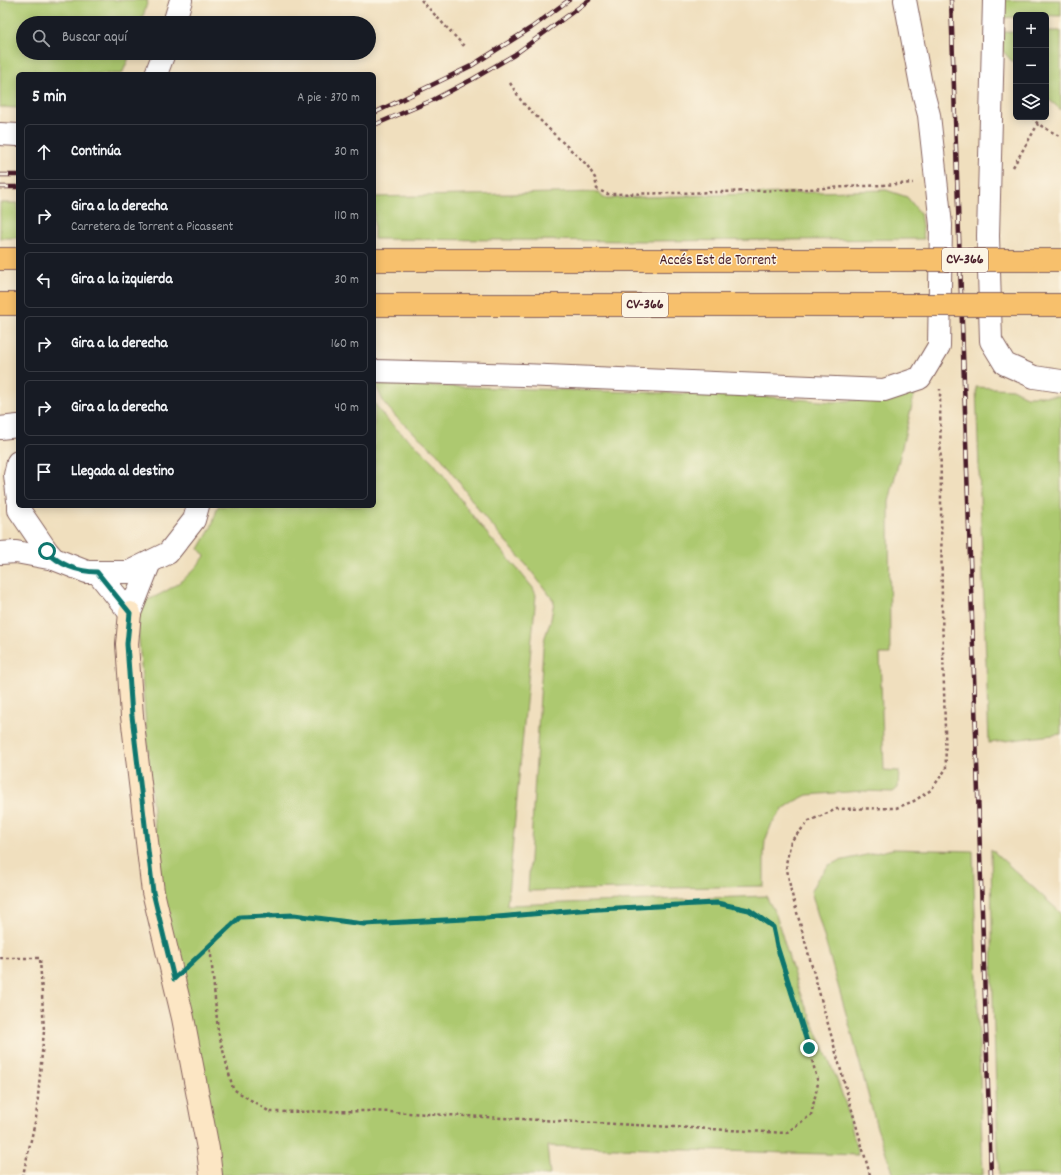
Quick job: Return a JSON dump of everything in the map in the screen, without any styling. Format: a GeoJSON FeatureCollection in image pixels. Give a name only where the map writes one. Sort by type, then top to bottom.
{"type":"FeatureCollection","features":[{"type":"Feature","properties":{"kind":"main road"},"geometry":{"type":"LineString","coordinates":[[0,259],[16,259]]}},
{"type":"Feature","properties":{"kind":"main road","name":"Accés Est de Torrent"},"geometry":{"type":"LineString","coordinates":[[376,260],[1061,260]]}},
{"type":"Feature","properties":{"kind":"main road"},"geometry":{"type":"LineString","coordinates":[[0,304],[16,304]]}},
{"type":"Feature","properties":{"kind":"main road","name":"CV-366"},"geometry":{"type":"LineString","coordinates":[[376,305],[1061,305]]}},
{"type":"Feature","properties":{"kind":"street"},"geometry":{"type":"LineString","coordinates":[[176,16],[181,0]]}},
{"type":"Feature","properties":{"kind":"street"},"geometry":{"type":"LineString","coordinates":[[376,371],[523,375],[884,390],[920,378],[939,346],[940,225],[929,115],[921,85],[906,0]]}},
{"type":"Feature","properties":{"kind":"street"},"geometry":{"type":"LineString","coordinates":[[994,0],[988,236],[991,341],[1005,364],[1034,377],[1061,381]]}},
{"type":"Feature","properties":{"kind":"street"},"geometry":{"type":"LineString","coordinates":[[157,72],[161,60]]}},
{"type":"Feature","properties":{"kind":"street"},"geometry":{"type":"LineString","coordinates":[[0,134],[16,135]]}},
{"type":"Feature","properties":{"kind":"street"},"geometry":{"type":"LineString","coordinates":[[0,428],[16,426]]}},
{"type":"Feature","properties":{"kind":"street"},"geometry":{"type":"LineString","coordinates":[[11,472],[16,492]]}},
{"type":"Feature","properties":{"kind":"street"},"geometry":{"type":"LineString","coordinates":[[19,508],[54,560]]}},
{"type":"Feature","properties":{"kind":"street"},"geometry":{"type":"LineString","coordinates":[[0,553],[16,552],[54,560],[87,572],[129,572],[168,554],[194,520],[197,508]]}},
{"type":"Feature","properties":{"kind":"street"},"geometry":{"type":"LineString","coordinates":[[150,562],[130,613],[127,644],[134,731],[153,892],[183,1018],[208,1149],[211,1175]]}},
{"type":"Feature","properties":{"kind":"street"},"geometry":{"type":"LineString","coordinates":[[97,572],[130,613]]}},
{"type":"Feature","properties":{"kind":"path"},"geometry":{"type":"LineString","coordinates":[[421,0],[464,46]]}},
{"type":"Feature","properties":{"kind":"path"},"geometry":{"type":"LineString","coordinates":[[510,83],[522,102],[587,165],[594,178],[597,189],[607,194],[825,189],[936,181]]}},
{"type":"Feature","properties":{"kind":"path"},"geometry":{"type":"LineString","coordinates":[[1035,120],[1038,124],[1061,137]]}},
{"type":"Feature","properties":{"kind":"path"},"geometry":{"type":"LineString","coordinates":[[870,1175],[792,891],[786,864],[792,841],[809,821],[836,809],[896,808],[914,801],[931,790],[946,769],[942,610],[940,386]]}},
{"type":"Feature","properties":{"kind":"path"},"geometry":{"type":"LineString","coordinates":[[174,979],[210,945],[240,917],[294,915],[364,924],[486,918],[579,910],[717,903],[749,910],[773,927],[777,946],[809,1048],[818,1083],[811,1115],[786,1133],[371,1110],[270,1112],[233,1089],[218,1032],[210,945]]}},
{"type":"Feature","properties":{"kind":"path"},"geometry":{"type":"LineString","coordinates":[[0,958],[40,958],[44,1032],[36,1118],[23,1175]]}},
{"type":"Feature","properties":{"kind":"green space"},"geometry":{"type":"Polygon","coordinates":[[[0,0],[148,0],[143,16],[16,16],[16,60],[128,60],[123,72],[16,72],[16,108],[0,107],[0,0]]]}},
{"type":"Feature","properties":{"kind":"green space"},"geometry":{"type":"Polygon","coordinates":[[[1004,0],[1061,0],[1061,16],[1049,16],[1049,12],[1013,12],[1013,17],[1003,18],[1004,0]]]}},
{"type":"Feature","properties":{"kind":"green space"},"geometry":{"type":"Polygon","coordinates":[[[1049,31],[1061,31],[1061,110],[1049,100],[1049,31]]]}},
{"type":"Feature","properties":{"kind":"green space"},"geometry":{"type":"Polygon","coordinates":[[[1003,32],[1013,32],[1013,63],[1002,50],[1003,32]]]}},
{"type":"Feature","properties":{"kind":"green space"},"geometry":{"type":"Polygon","coordinates":[[[886,190],[907,197],[920,213],[924,239],[642,241],[376,239],[376,197],[599,192],[603,198],[886,190]]]}},
{"type":"Feature","properties":{"kind":"green space"},"geometry":{"type":"Polygon","coordinates":[[[0,203],[16,203],[16,238],[0,238],[0,203]]]}},
{"type":"Feature","properties":{"kind":"green space"},"geometry":{"type":"Polygon","coordinates":[[[376,384],[757,396],[833,402],[868,399],[916,388],[889,502],[890,654],[880,654],[884,770],[899,771],[898,788],[893,792],[862,791],[807,795],[783,809],[772,823],[765,841],[764,886],[528,891],[543,647],[551,619],[554,601],[528,567],[481,513],[437,453],[397,418],[384,403],[376,384]]]}},
{"type":"Feature","properties":{"kind":"green space"},"geometry":{"type":"Polygon","coordinates":[[[976,387],[1012,389],[1026,396],[1061,396],[1061,734],[989,743],[976,387]]]}},
{"type":"Feature","properties":{"kind":"green space"},"geometry":{"type":"Polygon","coordinates":[[[376,406],[386,419],[425,454],[438,468],[470,513],[533,588],[536,595],[507,905],[766,896],[776,915],[798,988],[837,1080],[847,1108],[858,1155],[547,1146],[550,1175],[220,1175],[167,931],[153,812],[136,604],[175,586],[198,565],[205,556],[199,549],[211,528],[217,508],[376,508],[376,406]]]}},
{"type":"Feature","properties":{"kind":"green space"},"geometry":{"type":"Polygon","coordinates":[[[893,849],[973,851],[983,1175],[894,1175],[877,1128],[811,891],[817,879],[829,865],[839,861],[893,849]]]}},
{"type":"Feature","properties":{"kind":"green space"},"geometry":{"type":"Polygon","coordinates":[[[991,849],[1061,913],[1061,1175],[999,1175],[993,1000],[991,849]]]}},
{"type":"Feature","properties":{"kind":"railway"},"geometry":{"type":"LineString","coordinates":[[376,112],[471,66],[531,28],[569,0]]}},
{"type":"Feature","properties":{"kind":"railway"},"geometry":{"type":"LineString","coordinates":[[376,124],[433,100],[473,79],[514,55],[589,0]]}},
{"type":"Feature","properties":{"kind":"railway"},"geometry":{"type":"LineString","coordinates":[[951,0],[991,1175]]}},
{"type":"Feature","properties":{"kind":"railway"},"geometry":{"type":"LineString","coordinates":[[0,175],[16,175]]}},
{"type":"Feature","properties":{"kind":"railway"},"geometry":{"type":"LineString","coordinates":[[0,187],[16,187]]}},
{"type":"Feature","properties":{"kind":"route"},"geometry":{"type":"LineString","coordinates":[[47,551],[54,560],[87,572],[97,572],[130,613],[127,644],[132,716],[153,892],[174,979],[240,917],[294,915],[364,924],[486,918],[579,910],[717,903],[749,910],[773,927],[777,946],[809,1048]]}}]}
